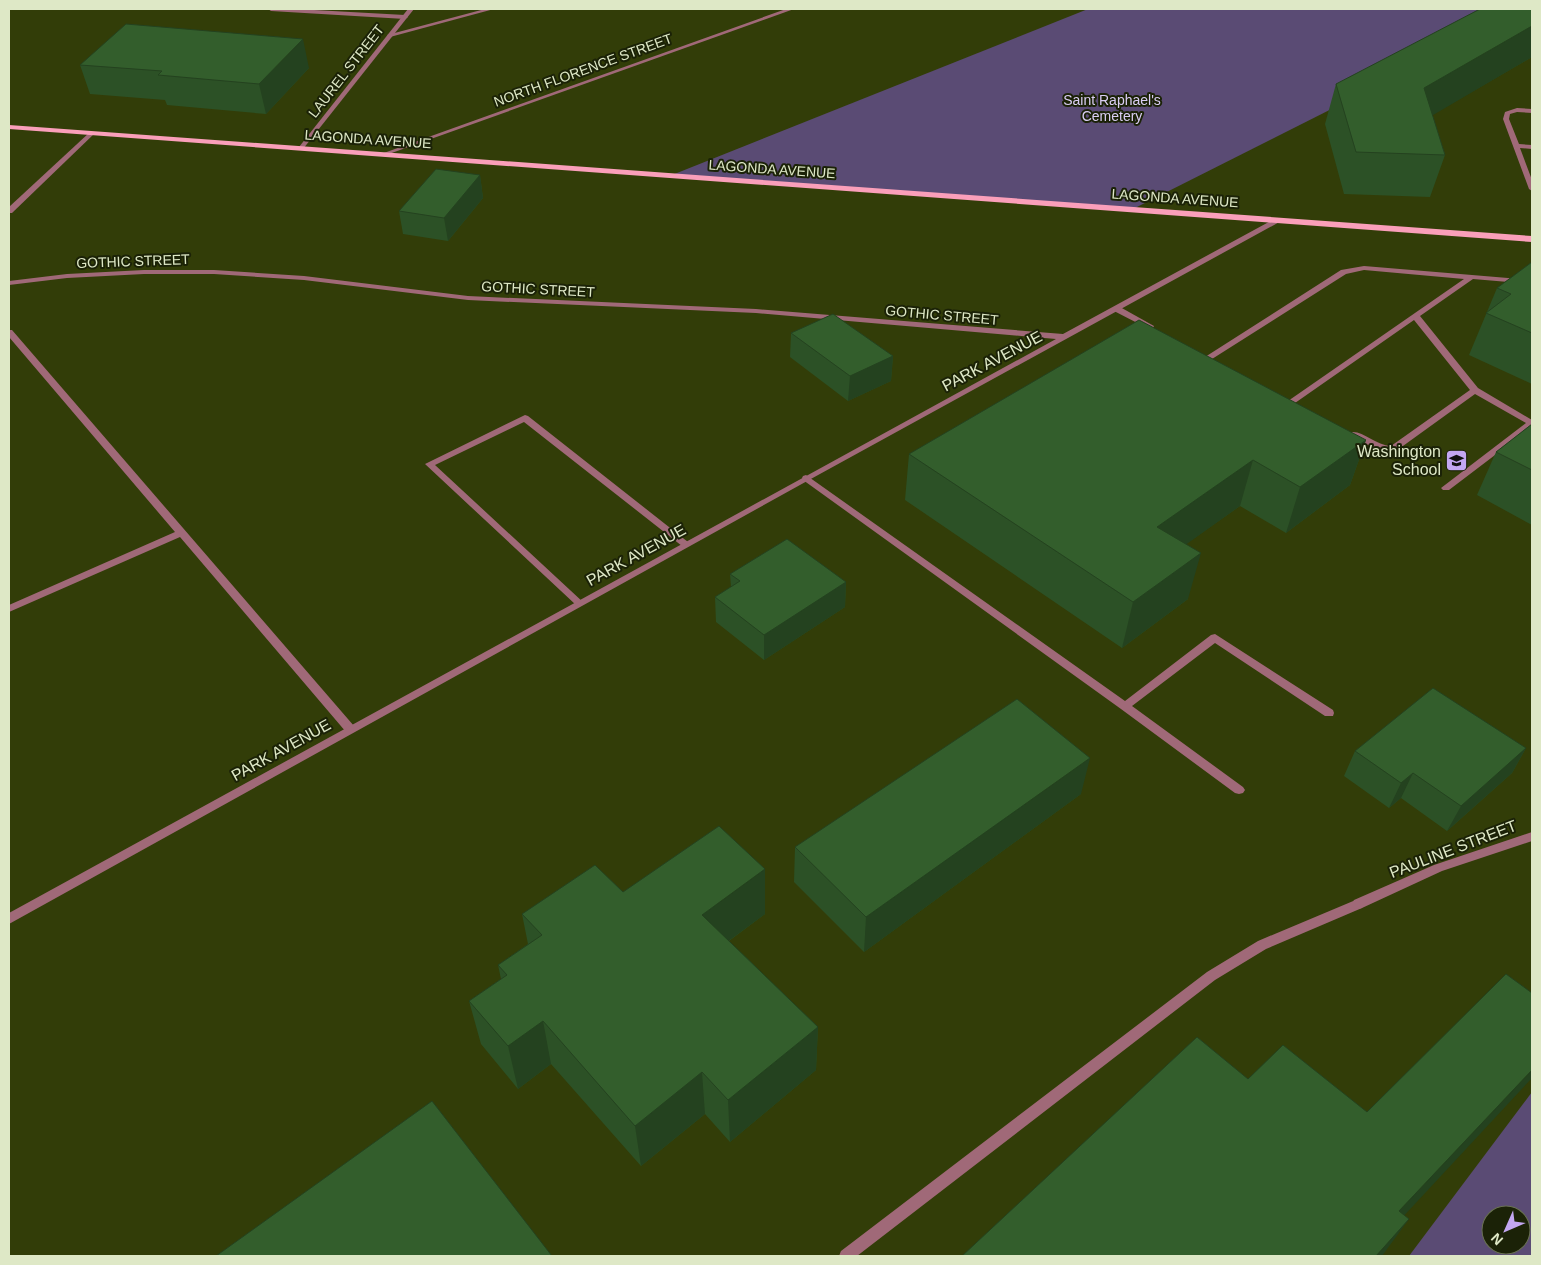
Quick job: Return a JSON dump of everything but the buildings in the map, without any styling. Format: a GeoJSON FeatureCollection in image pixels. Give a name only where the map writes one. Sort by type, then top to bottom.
{"type":"FeatureCollection","features":[{"type":"Feature","properties":{"kind":"main road","name":"LAGONDA AVENUE"},"geometry":{"type":"LineString","coordinates":[[9,128],[1532,239]]}},
{"type":"Feature","properties":{"kind":"street"},"geometry":{"type":"LineString","coordinates":[[271,9],[404,17]]}},
{"type":"Feature","properties":{"kind":"street","name":"LAUREL STREET"},"geometry":{"type":"LineString","coordinates":[[301,148],[411,9]]}},
{"type":"Feature","properties":{"kind":"street"},"geometry":{"type":"LineString","coordinates":[[390,35],[491,9]]}},
{"type":"Feature","properties":{"kind":"street","name":"NORTH FLORENCE STREET"},"geometry":{"type":"LineString","coordinates":[[384,154],[791,9]]}},
{"type":"Feature","properties":{"kind":"street"},"geometry":{"type":"LineString","coordinates":[[1532,111],[1517,110],[1507,113],[1506,119],[1532,187]]}},
{"type":"Feature","properties":{"kind":"street"},"geometry":{"type":"LineString","coordinates":[[9,211],[92,133]]}},
{"type":"Feature","properties":{"kind":"street"},"geometry":{"type":"LineString","coordinates":[[1516,146],[1532,147]]}},
{"type":"Feature","properties":{"kind":"street","name":"PARK AVENUE"},"geometry":{"type":"LineString","coordinates":[[9,918],[685,544],[1279,220]]}},
{"type":"Feature","properties":{"kind":"street"},"geometry":{"type":"LineString","coordinates":[[1217,362],[1204,355],[1344,272],[1354,269],[1364,268],[1532,282]]}},
{"type":"Feature","properties":{"kind":"street","name":"GOTHIC STREET"},"geometry":{"type":"LineString","coordinates":[[9,283],[66,276],[144,272],[214,272],[304,278],[468,298],[756,311],[1066,337]]}},
{"type":"Feature","properties":{"kind":"street"},"geometry":{"type":"LineString","coordinates":[[1301,406],[1288,399],[1471,277]]}},
{"type":"Feature","properties":{"kind":"street"},"geometry":{"type":"LineString","coordinates":[[1117,309],[1159,331]]}},
{"type":"Feature","properties":{"kind":"street"},"geometry":{"type":"LineString","coordinates":[[1415,316],[1475,390],[1532,423],[1446,488]]}},
{"type":"Feature","properties":{"kind":"street"},"geometry":{"type":"LineString","coordinates":[[9,332],[350,730]]}},
{"type":"Feature","properties":{"kind":"street"},"geometry":{"type":"LineString","coordinates":[[1345,429],[1380,448],[1393,448],[1475,390]]}},
{"type":"Feature","properties":{"kind":"street"},"geometry":{"type":"LineString","coordinates":[[579,603],[428,464],[525,418],[685,544]]}},
{"type":"Feature","properties":{"kind":"street"},"geometry":{"type":"LineString","coordinates":[[806,478],[1125,706],[1239,790]]}},
{"type":"Feature","properties":{"kind":"street"},"geometry":{"type":"LineString","coordinates":[[9,608],[181,533]]}},
{"type":"Feature","properties":{"kind":"street"},"geometry":{"type":"LineString","coordinates":[[1125,706],[1215,638],[1329,713]]}},
{"type":"Feature","properties":{"kind":"street","name":"PAULINE STREET"},"geometry":{"type":"LineString","coordinates":[[846,1256],[1211,976],[1262,945],[1438,868],[1532,836]]}},
{"type":"Feature","properties":{"kind":"green space","name":"Saint Raphael's Cemetery"},"geometry":{"type":"Polygon","coordinates":[[[1088,9],[1530,9],[1133,209],[672,175],[1088,9]]]}},
{"type":"Feature","properties":{"kind":"green space"},"geometry":{"type":"Polygon","coordinates":[[[1532,1092],[1532,1256],[1409,1256],[1532,1092]]]}},
{"type":"Feature","properties":{"kind":"place","name":"Washington School"},"geometry":{"type":"Point","coordinates":[1457,460]}}]}
